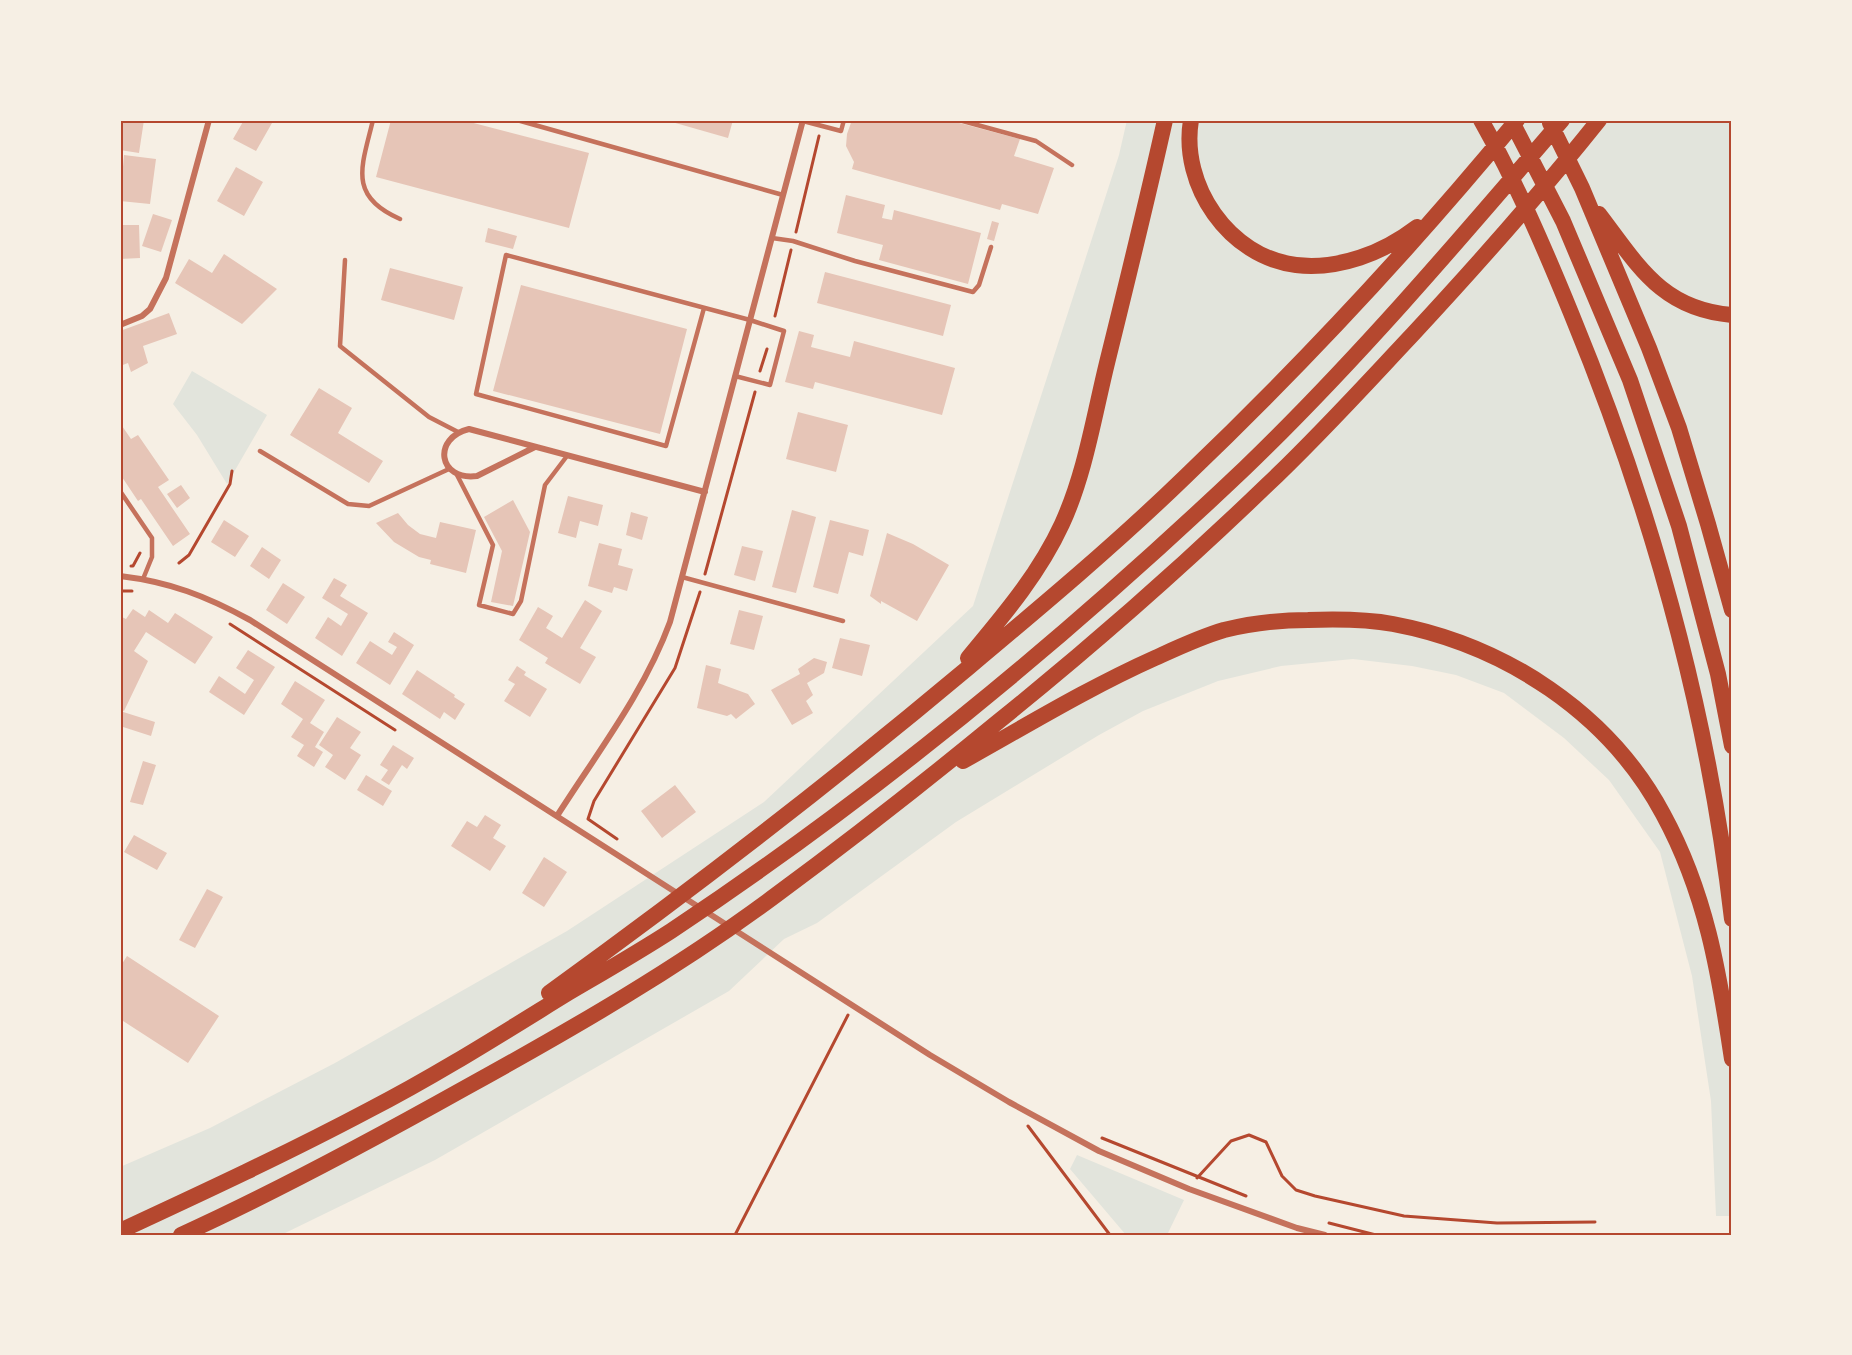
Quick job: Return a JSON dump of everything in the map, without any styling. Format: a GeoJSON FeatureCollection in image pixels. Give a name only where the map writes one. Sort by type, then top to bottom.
{"type":"FeatureCollection","features":[{"type":"Feature","properties":{"kind":"highway"},"geometry":{"type":"LineString","coordinates":[[918,710],[965,662],[1006,612],[1042,562],[1062,523],[1078,480],[1165,120]]}},
{"type":"Feature","properties":{"kind":"highway"},"geometry":{"type":"LineString","coordinates":[[1191,120],[1191,158],[1194,174],[1207,204],[1226,229],[1238,239],[1251,248],[1280,261],[1295,265],[1312,265],[1346,261],[1364,256],[1397,241],[1446,205]]}},
{"type":"Feature","properties":{"kind":"highway"},"geometry":{"type":"LineString","coordinates":[[1476,120],[1485,127],[1537,231],[1590,359],[1634,478],[1675,620],[1692,692],[1717,816],[1732,919]]}},
{"type":"Feature","properties":{"kind":"highway"},"geometry":{"type":"LineString","coordinates":[[1511,120],[1563,221],[1630,380],[1679,526],[1718,674],[1732,746]]}},
{"type":"Feature","properties":{"kind":"highway"},"geometry":{"type":"LineString","coordinates":[[456,1062],[728,862],[918,710],[1052,597],[1186,477],[1318,343],[1446,205],[1517,120]]}},
{"type":"Feature","properties":{"kind":"highway"},"geometry":{"type":"LineString","coordinates":[[1548,120],[1582,188],[1649,348],[1679,428],[1732,610]]}},
{"type":"Feature","properties":{"kind":"highway"},"geometry":{"type":"LineString","coordinates":[[120,1231],[370,1110],[456,1062],[668,932],[811,833],[964,715],[1069,628],[1255,457],[1321,391],[1464,235],[1562,120]]}},
{"type":"Feature","properties":{"kind":"highway"},"geometry":{"type":"LineString","coordinates":[[181,1235],[296,1180],[563,1034],[694,952],[774,897],[920,786],[1133,610],[1269,484],[1340,413],[1480,262],[1594,126],[1607,120]]}},
{"type":"Feature","properties":{"kind":"highway"},"geometry":{"type":"LineString","coordinates":[[1582,188],[1631,258],[1650,279],[1669,294],[1692,307],[1732,315]]}},
{"type":"Feature","properties":{"kind":"highway"},"geometry":{"type":"LineString","coordinates":[[920,786],[1118,674],[1191,641],[1221,631],[1253,623],[1289,620],[1358,620],[1393,624],[1459,642],[1487,654],[1553,690],[1584,715],[1615,746],[1648,789],[1674,836],[1702,904],[1719,971],[1732,1059]]}},
{"type":"Feature","properties":{"kind":"street"},"geometry":{"type":"LineString","coordinates":[[120,325],[142,316],[150,309],[166,278],[209,120]]}},
{"type":"Feature","properties":{"kind":"street"},"geometry":{"type":"LineString","coordinates":[[557,816],[649,672],[670,622],[803,121]]}},
{"type":"Feature","properties":{"kind":"street"},"geometry":{"type":"LineString","coordinates":[[535,447],[477,476],[468,478],[457,475],[449,469],[444,459],[445,447],[450,439],[458,432],[469,429],[705,492]]}},
{"type":"Feature","properties":{"kind":"street"},"geometry":{"type":"LineString","coordinates":[[120,576],[165,584],[216,601],[250,620],[930,1055],[1099,1151],[1189,1189],[1297,1228],[1325,1235]]}},
{"type":"Feature","properties":{"kind":"lane"},"geometry":{"type":"LineString","coordinates":[[373,120],[362,168],[363,185],[372,202],[384,212],[400,219]]}},
{"type":"Feature","properties":{"kind":"lane"},"geometry":{"type":"LineString","coordinates":[[517,120],[783,195]]}},
{"type":"Feature","properties":{"kind":"lane"},"geometry":{"type":"LineString","coordinates":[[803,121],[841,131],[844,120]]}},
{"type":"Feature","properties":{"kind":"lane"},"geometry":{"type":"LineString","coordinates":[[959,120],[1036,141],[1072,165]]}},
{"type":"Feature","properties":{"kind":"lane"},"geometry":{"type":"LineString","coordinates":[[772,238],[793,241],[855,261],[973,292],[979,285],[991,247]]}},
{"type":"Feature","properties":{"kind":"lane"},"geometry":{"type":"LineString","coordinates":[[704,308],[666,446],[476,394],[506,255],[750,320],[784,331],[770,385],[735,376]]}},
{"type":"Feature","properties":{"kind":"lane"},"geometry":{"type":"LineString","coordinates":[[345,260],[340,346],[429,417],[458,432]]}},
{"type":"Feature","properties":{"kind":"lane"},"geometry":{"type":"LineString","coordinates":[[260,451],[348,504],[369,506],[449,469]]}},
{"type":"Feature","properties":{"kind":"lane"},"geometry":{"type":"LineString","coordinates":[[457,475],[493,545],[479,604],[513,614],[521,601],[545,485],[567,456]]}},
{"type":"Feature","properties":{"kind":"lane"},"geometry":{"type":"LineString","coordinates":[[120,491],[152,538],[152,557],[143,579]]}},
{"type":"Feature","properties":{"kind":"lane"},"geometry":{"type":"LineString","coordinates":[[682,578],[843,621]]}},
{"type":"Feature","properties":{"kind":"path"},"geometry":{"type":"LineString","coordinates":[[623,843],[588,819],[594,801],[675,668],[703,582],[758,381],[822,126]]}},
{"type":"Feature","properties":{"kind":"path"},"geometry":{"type":"LineString","coordinates":[[178,563],[189,555],[201,535],[230,484],[232,471]]}},
{"type":"Feature","properties":{"kind":"path"},"geometry":{"type":"LineString","coordinates":[[126,566],[133,566],[142,551]]}},
{"type":"Feature","properties":{"kind":"path"},"geometry":{"type":"LineString","coordinates":[[120,591],[138,590]]}},
{"type":"Feature","properties":{"kind":"path"},"geometry":{"type":"LineString","coordinates":[[225,621],[395,730]]}},
{"type":"Feature","properties":{"kind":"path"},"geometry":{"type":"LineString","coordinates":[[735,1235],[854,1005]]}},
{"type":"Feature","properties":{"kind":"path"},"geometry":{"type":"LineString","coordinates":[[1010,1102],[1110,1235]]}},
{"type":"Feature","properties":{"kind":"path"},"geometry":{"type":"LineString","coordinates":[[1093,1134],[1249,1197]]}},
{"type":"Feature","properties":{"kind":"path"},"geometry":{"type":"LineString","coordinates":[[1189,1189],[1231,1141],[1249,1135],[1266,1142],[1282,1176],[1296,1190],[1315,1196],[1404,1216],[1497,1223],[1595,1222]]}},
{"type":"Feature","properties":{"kind":"path"},"geometry":{"type":"LineString","coordinates":[[1322,1222],[1376,1235]]}},
{"type":"Feature","properties":{"kind":"shaded area"},"geometry":{"type":"Polygon","coordinates":[[[1127,120],[1732,120],[1732,1216],[1716,1216],[1711,1101],[1692,976],[1660,852],[1609,780],[1564,738],[1504,693],[1456,675],[1412,666],[1353,659],[1281,666],[1218,681],[1143,711],[1099,735],[956,822],[817,923],[784,939],[729,991],[435,1160],[281,1235],[120,1235],[120,1167],[210,1128],[335,1063],[567,931],[764,802],[973,606],[1119,155],[1127,120]]]}},
{"type":"Feature","properties":{"kind":"shaded area"},"geometry":{"type":"Polygon","coordinates":[[[192,371],[267,415],[227,484],[197,435],[173,404],[192,371]]]}},
{"type":"Feature","properties":{"kind":"shaded area"},"geometry":{"type":"Polygon","coordinates":[[[1077,1155],[1184,1200],[1167,1235],[1126,1235],[1070,1169],[1077,1155]]]}},
{"type":"Feature","properties":{"kind":"building"},"geometry":{"type":"Polygon","coordinates":[[[120,120],[144,120],[139,153],[120,150],[120,120]]]}},
{"type":"Feature","properties":{"kind":"building"},"geometry":{"type":"Polygon","coordinates":[[[244,120],[266,120],[272,123],[256,151],[233,139],[244,120]]]}},
{"type":"Feature","properties":{"kind":"building"},"geometry":{"type":"Polygon","coordinates":[[[391,120],[462,120],[589,153],[569,228],[376,177],[391,120]]]}},
{"type":"Feature","properties":{"kind":"building"},"geometry":{"type":"Polygon","coordinates":[[[665,120],[733,120],[728,138],[665,120]]]}},
{"type":"Feature","properties":{"kind":"building"},"geometry":{"type":"Polygon","coordinates":[[[852,120],[948,120],[1020,139],[1014,156],[1054,168],[1038,214],[1002,204],[1000,210],[852,169],[854,162],[846,146],[852,120]]]}},
{"type":"Feature","properties":{"kind":"building"},"geometry":{"type":"Polygon","coordinates":[[[124,155],[156,159],[150,204],[120,201],[124,155]]]}},
{"type":"Feature","properties":{"kind":"building"},"geometry":{"type":"Polygon","coordinates":[[[236,167],[263,182],[244,216],[217,201],[236,167]]]}},
{"type":"Feature","properties":{"kind":"building"},"geometry":{"type":"Polygon","coordinates":[[[846,195],[885,205],[882,218],[892,220],[894,210],[981,233],[968,284],[879,260],[883,245],[837,233],[846,195]]]}},
{"type":"Feature","properties":{"kind":"building"},"geometry":{"type":"Polygon","coordinates":[[[153,214],[172,220],[161,252],[142,246],[153,214]]]}},
{"type":"Feature","properties":{"kind":"building"},"geometry":{"type":"Polygon","coordinates":[[[992,221],[999,223],[994,241],[987,239],[992,221]]]}},
{"type":"Feature","properties":{"kind":"building"},"geometry":{"type":"Polygon","coordinates":[[[120,225],[139,225],[140,258],[120,259],[120,225]]]}},
{"type":"Feature","properties":{"kind":"building"},"geometry":{"type":"Polygon","coordinates":[[[488,228],[517,236],[513,249],[485,242],[488,228]]]}},
{"type":"Feature","properties":{"kind":"building"},"geometry":{"type":"Polygon","coordinates":[[[224,254],[277,289],[242,324],[175,283],[189,259],[212,273],[224,254]]]}},
{"type":"Feature","properties":{"kind":"building"},"geometry":{"type":"Polygon","coordinates":[[[390,268],[463,287],[454,320],[381,300],[390,268]]]}},
{"type":"Feature","properties":{"kind":"building"},"geometry":{"type":"Polygon","coordinates":[[[825,272],[951,305],[943,336],[817,303],[825,272]]]}},
{"type":"Feature","properties":{"kind":"building"},"geometry":{"type":"Polygon","coordinates":[[[521,285],[687,329],[660,434],[493,391],[521,285]]]}},
{"type":"Feature","properties":{"kind":"building"},"geometry":{"type":"Polygon","coordinates":[[[169,313],[177,334],[143,346],[148,363],[131,372],[128,363],[120,366],[120,331],[169,313]]]}},
{"type":"Feature","properties":{"kind":"building"},"geometry":{"type":"Polygon","coordinates":[[[799,331],[814,335],[811,347],[850,357],[854,341],[955,368],[942,415],[815,382],[813,389],[785,382],[799,331]]]}},
{"type":"Feature","properties":{"kind":"building"},"geometry":{"type":"Polygon","coordinates":[[[319,388],[352,408],[338,433],[383,461],[369,483],[290,435],[319,388]]]}},
{"type":"Feature","properties":{"kind":"building"},"geometry":{"type":"Polygon","coordinates":[[[798,412],[848,425],[836,472],[786,459],[798,412]]]}},
{"type":"Feature","properties":{"kind":"building"},"geometry":{"type":"Polygon","coordinates":[[[120,423],[131,439],[138,435],[169,480],[158,487],[190,534],[173,546],[141,499],[138,501],[120,474],[120,423]]]}},
{"type":"Feature","properties":{"kind":"building"},"geometry":{"type":"Polygon","coordinates":[[[181,485],[190,498],[177,508],[167,494],[181,485]]]}},
{"type":"Feature","properties":{"kind":"building"},"geometry":{"type":"Polygon","coordinates":[[[568,496],[603,505],[598,526],[580,521],[576,538],[558,533],[568,496]]]}},
{"type":"Feature","properties":{"kind":"building"},"geometry":{"type":"Polygon","coordinates":[[[513,500],[530,532],[513,606],[491,602],[502,551],[484,517],[513,500]]]}},
{"type":"Feature","properties":{"kind":"building"},"geometry":{"type":"Polygon","coordinates":[[[792,510],[816,517],[796,593],[772,587],[792,510]]]}},
{"type":"Feature","properties":{"kind":"building"},"geometry":{"type":"Polygon","coordinates":[[[631,512],[648,517],[642,540],[626,535],[631,512]]]}},
{"type":"Feature","properties":{"kind":"building"},"geometry":{"type":"Polygon","coordinates":[[[398,513],[420,534],[436,538],[440,522],[476,530],[466,573],[430,564],[431,560],[419,557],[394,542],[376,523],[398,513]]]}},
{"type":"Feature","properties":{"kind":"building"},"geometry":{"type":"Polygon","coordinates":[[[224,520],[249,536],[235,557],[211,542],[224,520]]]}},
{"type":"Feature","properties":{"kind":"building"},"geometry":{"type":"Polygon","coordinates":[[[830,520],[869,530],[863,556],[849,552],[838,594],[813,587],[830,520]]]}},
{"type":"Feature","properties":{"kind":"building"},"geometry":{"type":"Polygon","coordinates":[[[887,533],[913,544],[949,565],[917,621],[881,601],[881,604],[870,596],[887,533]]]}},
{"type":"Feature","properties":{"kind":"building"},"geometry":{"type":"Polygon","coordinates":[[[599,543],[622,549],[618,565],[633,569],[627,591],[614,587],[612,593],[588,586],[599,543]]]}},
{"type":"Feature","properties":{"kind":"building"},"geometry":{"type":"Polygon","coordinates":[[[742,546],[763,551],[755,581],[734,575],[742,546]]]}},
{"type":"Feature","properties":{"kind":"building"},"geometry":{"type":"Polygon","coordinates":[[[262,547],[281,560],[269,579],[250,566],[262,547]]]}},
{"type":"Feature","properties":{"kind":"building"},"geometry":{"type":"Polygon","coordinates":[[[334,578],[347,585],[340,596],[368,613],[342,656],[315,638],[328,617],[341,626],[348,614],[322,598],[334,578]]]}},
{"type":"Feature","properties":{"kind":"building"},"geometry":{"type":"Polygon","coordinates":[[[283,583],[305,597],[287,624],[266,610],[283,583]]]}},
{"type":"Feature","properties":{"kind":"building"},"geometry":{"type":"Polygon","coordinates":[[[585,600],[602,611],[580,648],[596,657],[580,684],[545,663],[548,658],[519,640],[538,607],[553,616],[546,628],[562,638],[585,600]]]}},
{"type":"Feature","properties":{"kind":"building"},"geometry":{"type":"Polygon","coordinates":[[[133,609],[145,617],[149,610],[168,623],[175,613],[213,637],[195,664],[146,632],[134,651],[148,661],[124,711],[120,709],[120,666],[123,659],[120,658],[120,616],[126,619],[133,609]]]}},
{"type":"Feature","properties":{"kind":"building"},"geometry":{"type":"Polygon","coordinates":[[[739,610],[763,616],[754,650],[730,644],[739,610]]]}},
{"type":"Feature","properties":{"kind":"building"},"geometry":{"type":"Polygon","coordinates":[[[394,632],[414,645],[390,685],[356,663],[370,641],[392,655],[397,647],[388,642],[394,632]]]}},
{"type":"Feature","properties":{"kind":"building"},"geometry":{"type":"Polygon","coordinates":[[[840,638],[870,645],[862,676],[832,668],[840,638]]]}},
{"type":"Feature","properties":{"kind":"building"},"geometry":{"type":"Polygon","coordinates":[[[248,650],[275,667],[244,715],[209,692],[219,676],[245,694],[254,680],[236,668],[248,650]]]}},
{"type":"Feature","properties":{"kind":"building"},"geometry":{"type":"Polygon","coordinates":[[[814,658],[827,662],[824,673],[807,683],[813,695],[806,701],[813,713],[792,725],[771,690],[800,674],[798,669],[814,658]]]}},
{"type":"Feature","properties":{"kind":"building"},"geometry":{"type":"Polygon","coordinates":[[[706,665],[721,669],[718,683],[748,694],[755,704],[736,719],[731,714],[727,716],[697,708],[706,665]]]}},
{"type":"Feature","properties":{"kind":"building"},"geometry":{"type":"Polygon","coordinates":[[[517,666],[526,672],[524,675],[547,689],[530,717],[504,701],[515,684],[508,680],[517,666]]]}},
{"type":"Feature","properties":{"kind":"building"},"geometry":{"type":"Polygon","coordinates":[[[417,670],[465,704],[455,720],[444,712],[440,719],[402,694],[417,670]]]}},
{"type":"Feature","properties":{"kind":"building"},"geometry":{"type":"Polygon","coordinates":[[[295,681],[325,700],[310,723],[324,732],[315,747],[323,752],[314,767],[297,756],[304,745],[291,737],[303,719],[281,704],[295,681]]]}},
{"type":"Feature","properties":{"kind":"building"},"geometry":{"type":"Polygon","coordinates":[[[120,711],[155,722],[151,736],[120,726],[120,711]]]}},
{"type":"Feature","properties":{"kind":"building"},"geometry":{"type":"Polygon","coordinates":[[[337,717],[361,732],[350,748],[361,755],[345,780],[325,767],[333,755],[319,745],[337,717]]]}},
{"type":"Feature","properties":{"kind":"building"},"geometry":{"type":"Polygon","coordinates":[[[393,745],[414,758],[407,769],[402,765],[389,785],[381,780],[388,770],[380,765],[393,745]]]}},
{"type":"Feature","properties":{"kind":"building"},"geometry":{"type":"Polygon","coordinates":[[[143,761],[156,765],[143,805],[130,802],[143,761]]]}},
{"type":"Feature","properties":{"kind":"building"},"geometry":{"type":"Polygon","coordinates":[[[366,775],[392,791],[383,806],[357,790],[366,775]]]}},
{"type":"Feature","properties":{"kind":"building"},"geometry":{"type":"Polygon","coordinates":[[[675,785],[696,812],[662,838],[641,811],[675,785]]]}},
{"type":"Feature","properties":{"kind":"building"},"geometry":{"type":"Polygon","coordinates":[[[485,815],[501,825],[493,838],[506,846],[490,871],[451,846],[467,821],[477,827],[485,815]]]}},
{"type":"Feature","properties":{"kind":"building"},"geometry":{"type":"Polygon","coordinates":[[[134,835],[167,853],[157,870],[124,852],[134,835]]]}},
{"type":"Feature","properties":{"kind":"building"},"geometry":{"type":"Polygon","coordinates":[[[544,857],[567,872],[544,907],[522,893],[544,857]]]}},
{"type":"Feature","properties":{"kind":"building"},"geometry":{"type":"Polygon","coordinates":[[[207,889],[223,897],[195,948],[179,940],[207,889]]]}},
{"type":"Feature","properties":{"kind":"building"},"geometry":{"type":"Polygon","coordinates":[[[127,956],[219,1016],[188,1063],[120,1019],[120,967],[127,956]]]}}]}
